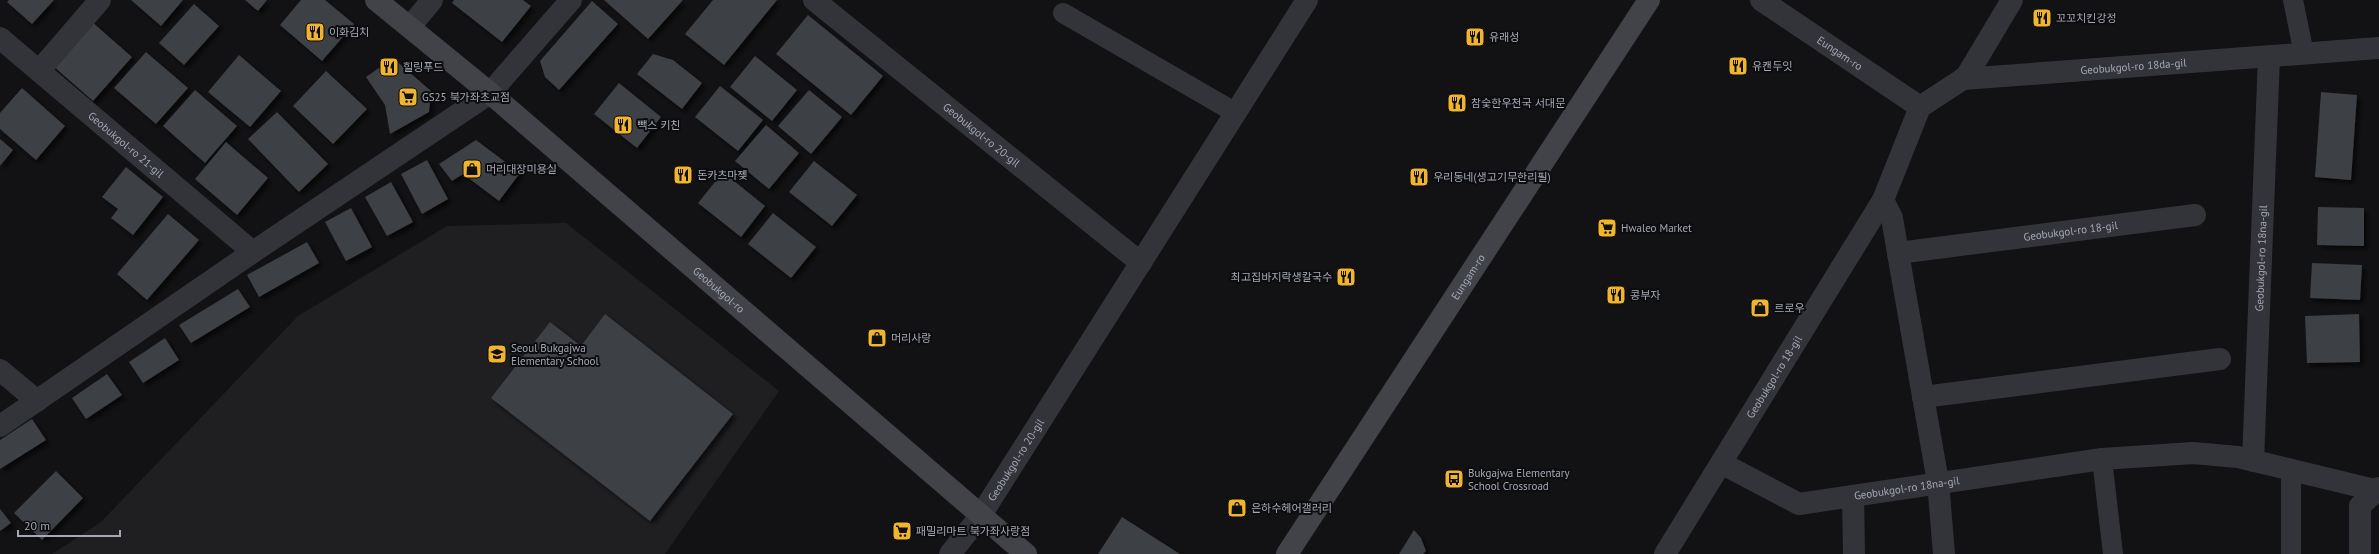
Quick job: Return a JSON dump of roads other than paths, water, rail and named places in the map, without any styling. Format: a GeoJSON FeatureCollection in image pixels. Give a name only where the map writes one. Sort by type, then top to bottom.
{"type":"FeatureCollection","features":[{"type":"Feature","properties":{"kind":"street"},"geometry":{"type":"LineString","coordinates":[[39,71],[100,0]]}},
{"type":"Feature","properties":{"kind":"street","name":"Geobukgol-ro"},"geometry":{"type":"LineString","coordinates":[[376,0],[490,93],[1026,554]]}},
{"type":"Feature","properties":{"kind":"street"},"geometry":{"type":"LineString","coordinates":[[410,27],[432,0]]}},
{"type":"Feature","properties":{"kind":"street"},"geometry":{"type":"LineString","coordinates":[[0,426],[253,252],[490,93],[571,0]]}},
{"type":"Feature","properties":{"kind":"street","name":"Geobukgol-ro 20-gil"},"geometry":{"type":"LineString","coordinates":[[950,554],[981,516],[1307,0]]}},
{"type":"Feature","properties":{"kind":"street","name":"Eungam-ro"},"geometry":{"type":"LineString","coordinates":[[1287,554],[1649,0]]}},
{"type":"Feature","properties":{"kind":"street","name":"Eungam-ro"},"geometry":{"type":"LineString","coordinates":[[1761,0],[1920,106]]}},
{"type":"Feature","properties":{"kind":"street"},"geometry":{"type":"LineString","coordinates":[[1920,106],[1963,79],[2012,0]]}},
{"type":"Feature","properties":{"kind":"street","name":"Geobukgol-ro 20-gil"},"geometry":{"type":"LineString","coordinates":[[821,2],[1140,263]]}},
{"type":"Feature","properties":{"kind":"street","name":"Geobukgol-ro 21-gil"},"geometry":{"type":"LineString","coordinates":[[0,38],[253,252]]}},
{"type":"Feature","properties":{"kind":"street","name":"Geobukgol-ro 18da-gil"},"geometry":{"type":"LineString","coordinates":[[1963,79],[2379,48]]}},
{"type":"Feature","properties":{"kind":"street","name":"Geobukgol-ro 18na-gil"},"geometry":{"type":"LineString","coordinates":[[2253,460],[2269,57]]}},
{"type":"Feature","properties":{"kind":"street","name":"Geobukgol-ro 18-gil"},"geometry":{"type":"LineString","coordinates":[[1664,554],[1883,200],[1920,106]]}},
{"type":"Feature","properties":{"kind":"street"},"geometry":{"type":"LineString","coordinates":[[1883,200],[1892,218],[1938,482],[1944,554]]}},
{"type":"Feature","properties":{"kind":"street","name":"Geobukgol-ro 18-gil"},"geometry":{"type":"LineString","coordinates":[[1898,253],[2195,215]]}},
{"type":"Feature","properties":{"kind":"street"},"geometry":{"type":"LineString","coordinates":[[1923,396],[2220,359]]}},
{"type":"Feature","properties":{"kind":"street"},"geometry":{"type":"LineString","coordinates":[[0,370],[37,401]]}},
{"type":"Feature","properties":{"kind":"street","name":"Geobukgol-ro 18na-gil"},"geometry":{"type":"LineString","coordinates":[[1721,463],[1799,504],[1938,482],[2102,459],[2193,453],[2253,460],[2291,471],[2378,490]]}},
{"type":"Feature","properties":{"kind":"street","name":"Geobukgol-ro 18na-gil"},"geometry":{"type":"LineString","coordinates":[[2360,554],[2360,506],[2378,490]]}},
{"type":"Feature","properties":{"kind":"street"},"geometry":{"type":"LineString","coordinates":[[1853,496],[1854,554]]}},
{"type":"Feature","properties":{"kind":"lane"},"geometry":{"type":"LineString","coordinates":[[2293,0],[2304,54]]}},
{"type":"Feature","properties":{"kind":"lane"},"geometry":{"type":"LineString","coordinates":[[1064,12],[1236,113]]}},
{"type":"Feature","properties":{"kind":"lane"},"geometry":{"type":"LineString","coordinates":[[2102,459],[2113,554]]}},
{"type":"Feature","properties":{"kind":"lane"},"geometry":{"type":"LineString","coordinates":[[2291,471],[2291,554]]}},
{"type":"Feature","properties":{"kind":"place","name":"꼬꼬치킨강정"},"geometry":{"type":"Point","coordinates":[2042,18]}},
{"type":"Feature","properties":{"kind":"place","name":"이화김치"},"geometry":{"type":"Point","coordinates":[315,32]}},
{"type":"Feature","properties":{"kind":"place","name":"유래성"},"geometry":{"type":"Point","coordinates":[1475,37]}},
{"type":"Feature","properties":{"kind":"place","name":"유캔두잇"},"geometry":{"type":"Point","coordinates":[1738,66]}},
{"type":"Feature","properties":{"kind":"place","name":"힐링푸드"},"geometry":{"type":"Point","coordinates":[389,67]}},
{"type":"Feature","properties":{"kind":"place","name":"GS25 북가좌초교점"},"geometry":{"type":"Point","coordinates":[408,97]}},
{"type":"Feature","properties":{"kind":"place","name":"참숯한우천국 서대문"},"geometry":{"type":"Point","coordinates":[1457,103]}},
{"type":"Feature","properties":{"kind":"place","name":"빽스 키친"},"geometry":{"type":"Point","coordinates":[623,125]}},
{"type":"Feature","properties":{"kind":"place","name":"머리대장미용실"},"geometry":{"type":"Point","coordinates":[472,169]}},
{"type":"Feature","properties":{"kind":"place","name":"돈카츠마졪"},"geometry":{"type":"Point","coordinates":[683,175]}},
{"type":"Feature","properties":{"kind":"place","name":"우리동네(생고기무한리필)"},"geometry":{"type":"Point","coordinates":[1419,177]}},
{"type":"Feature","properties":{"kind":"place","name":"Hwaleo Market"},"geometry":{"type":"Point","coordinates":[1607,228]}},
{"type":"Feature","properties":{"kind":"place","name":"최고집바지락생칼국수"},"geometry":{"type":"Point","coordinates":[1346,277]}},
{"type":"Feature","properties":{"kind":"place","name":"콩부자"},"geometry":{"type":"Point","coordinates":[1616,295]}},
{"type":"Feature","properties":{"kind":"place","name":"르로우"},"geometry":{"type":"Point","coordinates":[1760,308]}},
{"type":"Feature","properties":{"kind":"place","name":"머리사랑"},"geometry":{"type":"Point","coordinates":[877,338]}},
{"type":"Feature","properties":{"kind":"place","name":"Seoul Bukgajwa Elementary School"},"geometry":{"type":"Point","coordinates":[497,354]}},
{"type":"Feature","properties":{"kind":"place","name":"Bukgajwa Elementary School Crossroad"},"geometry":{"type":"Point","coordinates":[1454,479]}},
{"type":"Feature","properties":{"kind":"place","name":"은하수헤어갤러리"},"geometry":{"type":"Point","coordinates":[1237,508]}},
{"type":"Feature","properties":{"kind":"place","name":"패밀리마트 북가좌사랑점"},"geometry":{"type":"Point","coordinates":[902,531]}}]}
